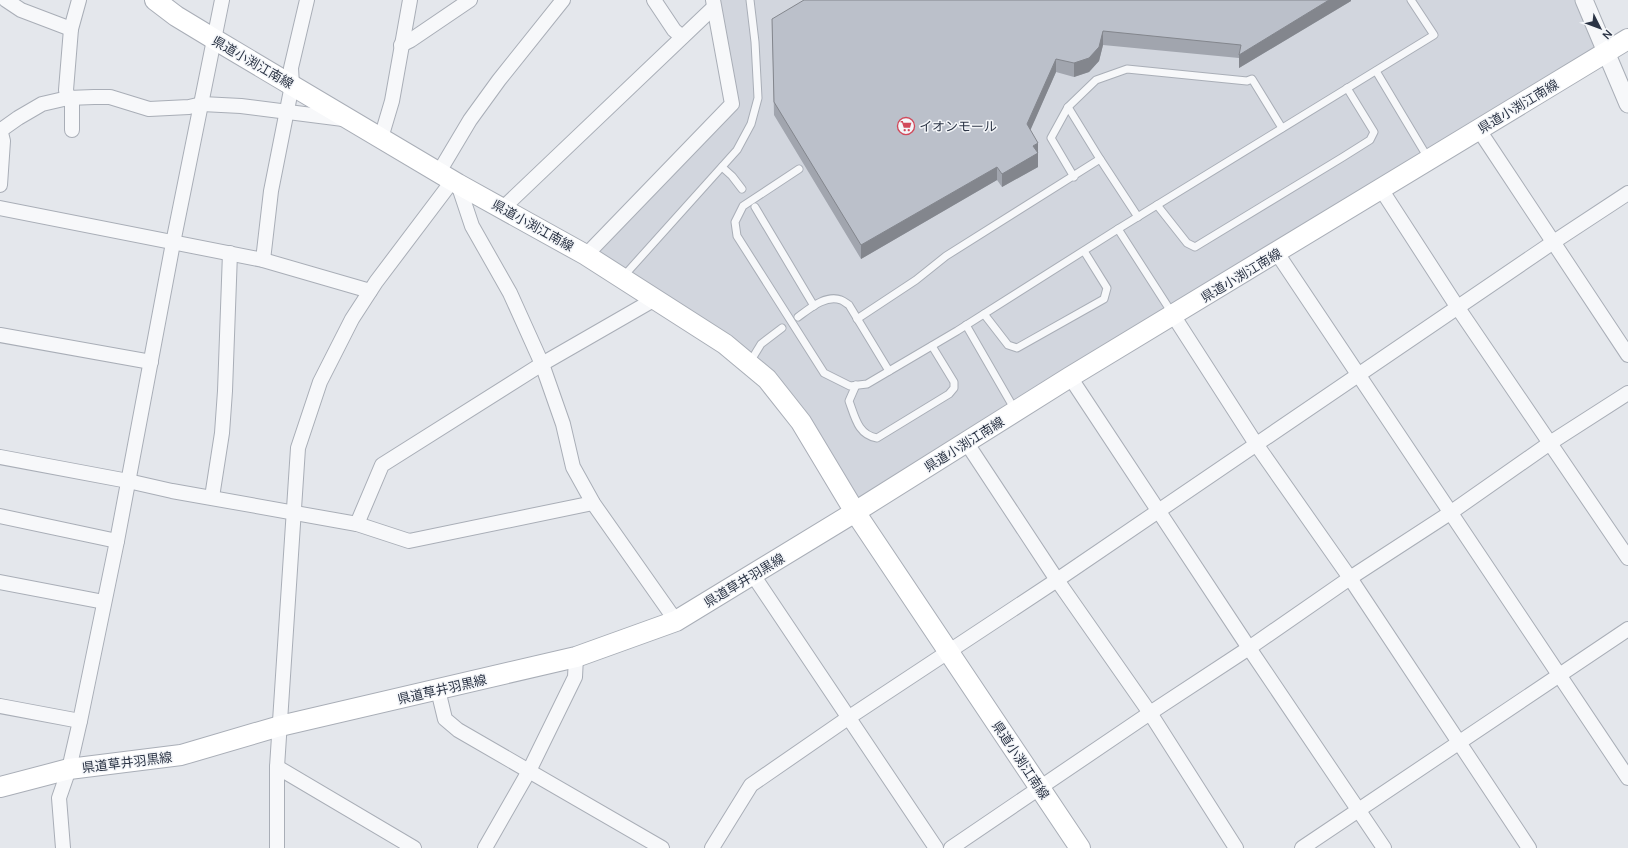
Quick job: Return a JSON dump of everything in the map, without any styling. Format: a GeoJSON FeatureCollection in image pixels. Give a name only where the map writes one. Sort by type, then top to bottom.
{"type":"FeatureCollection","features":[{"type":"Feature","properties":{"kind":"main road","name":"県道小渕江南線"},"geometry":{"type":"LineString","coordinates":[[155,0],[176,16],[214,40],[450,178],[586,255],[725,344],[767,379],[801,422],[855,512],[1080,848]]}},
{"type":"Feature","properties":{"kind":"main road","name":"県道小渕江南線"},"geometry":{"type":"LineString","coordinates":[[855,512],[1070,377],[1628,39]]}},
{"type":"Feature","properties":{"kind":"main road","name":"県道草井羽黒線"},"geometry":{"type":"LineString","coordinates":[[0,787],[69,770],[181,755],[280,726],[576,657],[676,621],[855,512]]}},
{"type":"Feature","properties":{"kind":"street"},"geometry":{"type":"LineString","coordinates":[[6,0],[21,10],[71,29]]}},
{"type":"Feature","properties":{"kind":"street"},"geometry":{"type":"LineString","coordinates":[[72,130],[72,104],[68,98],[66,90],[71,29],[79,0]]}},
{"type":"Feature","properties":{"kind":"street"},"geometry":{"type":"LineString","coordinates":[[64,848],[59,798],[69,770],[118,541],[173,243],[222,0]]}},
{"type":"Feature","properties":{"kind":"street"},"geometry":{"type":"LineString","coordinates":[[263,260],[268,207],[292,85],[291,68],[307,0]]}},
{"type":"Feature","properties":{"kind":"street"},"geometry":{"type":"LineString","coordinates":[[381,138],[392,101],[410,0]]}},
{"type":"Feature","properties":{"kind":"street"},"geometry":{"type":"LineString","coordinates":[[401,46],[470,0]]}},
{"type":"Feature","properties":{"kind":"street"},"geometry":{"type":"LineString","coordinates":[[277,848],[277,767],[298,448],[320,382],[332,355],[370,291],[450,178],[470,120],[504,74],[563,0]]}},
{"type":"Feature","properties":{"kind":"street"},"geometry":{"type":"LineString","coordinates":[[654,0],[674,30],[682,37]]}},
{"type":"Feature","properties":{"kind":"street"},"geometry":{"type":"LineString","coordinates":[[1584,0],[1628,104]]}},
{"type":"Feature","properties":{"kind":"street"},"geometry":{"type":"LineString","coordinates":[[503,208],[682,37],[713,4]]}},
{"type":"Feature","properties":{"kind":"street"},"geometry":{"type":"LineString","coordinates":[[586,255],[732,104],[713,4]]}},
{"type":"Feature","properties":{"kind":"street"},"geometry":{"type":"LineString","coordinates":[[0,185],[3,142],[1,130],[42,104],[68,98],[110,97],[149,109],[189,107],[202,104],[241,106],[351,120]]}},
{"type":"Feature","properties":{"kind":"street"},"geometry":{"type":"LineString","coordinates":[[1479,130],[1552,243],[1628,355]]}},
{"type":"Feature","properties":{"kind":"street"},"geometry":{"type":"LineString","coordinates":[[450,178],[472,226],[510,293],[542,364],[563,424],[573,467],[593,503],[676,621]]}},
{"type":"Feature","properties":{"kind":"street"},"geometry":{"type":"LineString","coordinates":[[1381,189],[1458,308],[1628,558]]}},
{"type":"Feature","properties":{"kind":"street"},"geometry":{"type":"LineString","coordinates":[[712,848],[750,785],[1359,376],[1552,243],[1628,193]]}},
{"type":"Feature","properties":{"kind":"street"},"geometry":{"type":"LineString","coordinates":[[0,208],[263,260],[370,291]]}},
{"type":"Feature","properties":{"kind":"street"},"geometry":{"type":"LineString","coordinates":[[212,497],[222,434],[230,253]]}},
{"type":"Feature","properties":{"kind":"street"},"geometry":{"type":"LineString","coordinates":[[1277,253],[1628,778]]}},
{"type":"Feature","properties":{"kind":"street"},"geometry":{"type":"LineString","coordinates":[[357,524],[382,465],[542,364],[655,299]]}},
{"type":"Feature","properties":{"kind":"street"},"geometry":{"type":"LineString","coordinates":[[1173,315],[1256,444],[1350,578],[1529,848]]}},
{"type":"Feature","properties":{"kind":"street"},"geometry":{"type":"LineString","coordinates":[[0,335],[151,362]]}},
{"type":"Feature","properties":{"kind":"street"},"geometry":{"type":"LineString","coordinates":[[1070,377],[1249,648],[1384,848]]}},
{"type":"Feature","properties":{"kind":"street"},"geometry":{"type":"LineString","coordinates":[[951,848],[1249,648],[1350,578],[1450,513],[1550,443],[1628,393]]}},
{"type":"Feature","properties":{"kind":"street"},"geometry":{"type":"LineString","coordinates":[[966,442],[1056,580],[1150,713],[1236,848]]}},
{"type":"Feature","properties":{"kind":"street"},"geometry":{"type":"LineString","coordinates":[[0,457],[128,481],[172,491],[357,524],[409,541],[593,503]]}},
{"type":"Feature","properties":{"kind":"street"},"geometry":{"type":"LineString","coordinates":[[0,516],[118,541]]}},
{"type":"Feature","properties":{"kind":"street"},"geometry":{"type":"LineString","coordinates":[[753,574],[936,848]]}},
{"type":"Feature","properties":{"kind":"street"},"geometry":{"type":"LineString","coordinates":[[0,582],[104,602]]}},
{"type":"Feature","properties":{"kind":"street"},"geometry":{"type":"LineString","coordinates":[[1302,848],[1628,629]]}},
{"type":"Feature","properties":{"kind":"street"},"geometry":{"type":"LineString","coordinates":[[485,848],[529,771],[576,677],[576,657]]}},
{"type":"Feature","properties":{"kind":"street"},"geometry":{"type":"LineString","coordinates":[[438,690],[445,719],[458,730],[662,848]]}},
{"type":"Feature","properties":{"kind":"street"},"geometry":{"type":"LineString","coordinates":[[0,706],[80,721]]}},
{"type":"Feature","properties":{"kind":"street"},"geometry":{"type":"LineString","coordinates":[[277,767],[414,848]]}},
{"type":"Feature","properties":{"kind":"lane"},"geometry":{"type":"LineString","coordinates":[[622,278],[737,150],[751,124],[758,98],[755,42],[750,0]]}},
{"type":"Feature","properties":{"kind":"lane"},"geometry":{"type":"LineString","coordinates":[[799,169],[743,206],[735,222],[737,236],[824,373],[850,386],[867,384],[984,314],[1118,229],[1434,35],[1411,0]]}},
{"type":"Feature","properties":{"kind":"lane"},"geometry":{"type":"LineString","coordinates":[[1074,177],[1051,138],[1068,107],[1096,80],[1127,69],[1247,81],[1252,79],[1282,128]]}},
{"type":"Feature","properties":{"kind":"lane"},"geometry":{"type":"LineString","coordinates":[[1376,70],[1430,160]]}},
{"type":"Feature","properties":{"kind":"lane"},"geometry":{"type":"LineString","coordinates":[[1158,205],[1187,243],[1195,247],[1343,157],[1370,140],[1374,132],[1347,88]]}},
{"type":"Feature","properties":{"kind":"lane"},"geometry":{"type":"LineString","coordinates":[[1068,107],[1138,217]]}},
{"type":"Feature","properties":{"kind":"lane"},"geometry":{"type":"LineString","coordinates":[[857,318],[916,280],[946,256],[1074,177],[1100,159]]}},
{"type":"Feature","properties":{"kind":"lane"},"geometry":{"type":"LineString","coordinates":[[722,167],[732,176],[742,189]]}},
{"type":"Feature","properties":{"kind":"lane"},"geometry":{"type":"LineString","coordinates":[[755,207],[814,306]]}},
{"type":"Feature","properties":{"kind":"lane"},"geometry":{"type":"LineString","coordinates":[[1118,229],[1173,315]]}},
{"type":"Feature","properties":{"kind":"lane"},"geometry":{"type":"LineString","coordinates":[[984,314],[1008,345],[1017,348],[1104,299],[1107,288],[1084,251]]}},
{"type":"Feature","properties":{"kind":"lane"},"geometry":{"type":"LineString","coordinates":[[798,317],[814,306],[829,299],[841,300],[849,306],[889,371]]}},
{"type":"Feature","properties":{"kind":"lane"},"geometry":{"type":"LineString","coordinates":[[966,325],[1016,411]]}},
{"type":"Feature","properties":{"kind":"lane"},"geometry":{"type":"LineString","coordinates":[[749,364],[761,344],[782,328]]}},
{"type":"Feature","properties":{"kind":"lane"},"geometry":{"type":"LineString","coordinates":[[856,386],[849,401],[860,429],[869,437],[877,438],[949,394],[954,388],[954,382],[932,346]]}},
{"type":"Feature","properties":{"kind":"shaded area"},"geometry":{"type":"Polygon","coordinates":[[[713,0],[1584,0],[1606,53],[855,512],[767,379],[586,255],[732,104],[713,0]]]}},
{"type":"Feature","properties":{"kind":"building","name":"イオンモール"},"geometry":{"type":"Polygon","coordinates":[[[804,0],[1329,0],[1239,55],[1241,45],[1103,31],[1099,47],[1089,58],[1074,63],[1056,59],[1027,124],[1038,143],[1033,146],[1038,153],[1002,174],[997,167],[861,245],[774,102],[772,19],[804,0]]]}},
{"type":"Feature","properties":{"kind":"place","name":"イオンモール"},"geometry":{"type":"Point","coordinates":[906,126]}}]}
